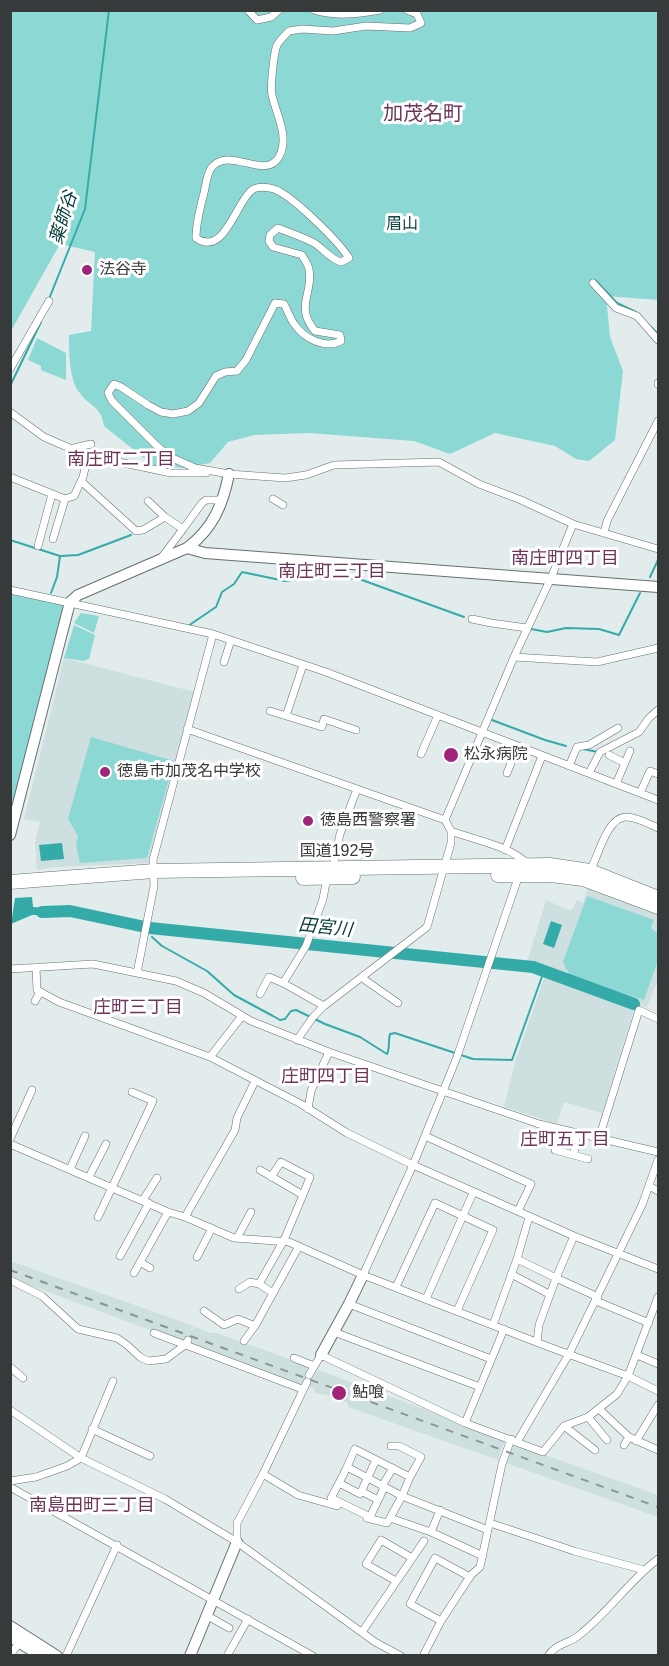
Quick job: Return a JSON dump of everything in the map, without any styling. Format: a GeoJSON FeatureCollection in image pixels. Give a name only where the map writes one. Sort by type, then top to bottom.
{"type":"FeatureCollection","features":[{"type":"Feature","properties":{"kind":"highway","name":"国道192号"},"geometry":{"type":"LineString","coordinates":[[13,886],[154,875],[524,870],[558,866],[590,871],[658,897]]}},
{"type":"Feature","properties":{"kind":"highway","name":"国道192号"},"geometry":{"type":"LineString","coordinates":[[524,870],[583,879],[658,907]]}},
{"type":"Feature","properties":{"kind":"street"},"geometry":{"type":"LineString","coordinates":[[248,10],[257,20],[270,17],[279,10]]}},
{"type":"Feature","properties":{"kind":"street"},"geometry":{"type":"LineString","coordinates":[[314,10],[330,15],[380,10]]}},
{"type":"Feature","properties":{"kind":"street"},"geometry":{"type":"LineString","coordinates":[[224,473],[195,468],[170,457],[112,401],[108,393],[114,384],[161,412],[173,414],[188,411],[199,403],[216,376],[225,372],[237,371],[246,360],[275,303],[284,304],[294,324],[306,337],[326,344],[341,341],[340,335],[315,331],[309,324],[304,309],[309,269],[302,255],[273,247],[269,241],[270,235],[278,228],[314,243],[327,252],[333,260],[341,262],[349,258],[342,247],[298,206],[276,189],[266,187],[254,189],[242,200],[229,227],[212,242],[202,242],[196,238],[196,227],[211,168],[221,160],[264,166],[274,163],[280,156],[283,144],[282,126],[271,92],[277,46],[289,31],[302,29],[333,32],[366,26],[410,28],[421,23],[417,14],[407,10]]}},
{"type":"Feature","properties":{"kind":"street"},"geometry":{"type":"LineString","coordinates":[[593,283],[616,308],[637,316],[658,339]]}},
{"type":"Feature","properties":{"kind":"street"},"geometry":{"type":"LineString","coordinates":[[10,369],[49,301]]}},
{"type":"Feature","properties":{"kind":"street"},"geometry":{"type":"LineString","coordinates":[[10,412],[45,437],[88,456],[96,454],[114,461],[171,473],[224,473],[285,478],[306,475],[334,465],[439,462],[479,484],[573,524],[658,549]]}},
{"type":"Feature","properties":{"kind":"street"},"geometry":{"type":"LineString","coordinates":[[604,533],[607,521],[658,421]]}},
{"type":"Feature","properties":{"kind":"street"},"geometry":{"type":"LineString","coordinates":[[70,449],[91,444]]}},
{"type":"Feature","properties":{"kind":"street"},"geometry":{"type":"LineString","coordinates":[[10,477],[65,499],[74,496],[88,456]]}},
{"type":"Feature","properties":{"kind":"street"},"geometry":{"type":"LineString","coordinates":[[10,835],[70,602],[78,595],[187,548],[199,540],[224,500],[224,473]]}},
{"type":"Feature","properties":{"kind":"street"},"geometry":{"type":"LineString","coordinates":[[81,481],[136,531],[144,530],[165,517]]}},
{"type":"Feature","properties":{"kind":"street"},"geometry":{"type":"LineString","coordinates":[[38,546],[52,494]]}},
{"type":"Feature","properties":{"kind":"street"},"geometry":{"type":"LineString","coordinates":[[53,539],[65,499]]}},
{"type":"Feature","properties":{"kind":"street"},"geometry":{"type":"LineString","coordinates":[[273,499],[283,505]]}},
{"type":"Feature","properties":{"kind":"street"},"geometry":{"type":"LineString","coordinates":[[160,560],[202,503],[206,500],[224,500]]}},
{"type":"Feature","properties":{"kind":"street"},"geometry":{"type":"LineString","coordinates":[[148,501],[165,517],[183,529]]}},
{"type":"Feature","properties":{"kind":"street"},"geometry":{"type":"LineString","coordinates":[[445,820],[573,524]]}},
{"type":"Feature","properties":{"kind":"street"},"geometry":{"type":"LineString","coordinates":[[187,548],[206,552],[658,587]]}},
{"type":"Feature","properties":{"kind":"street"},"geometry":{"type":"LineString","coordinates":[[10,590],[213,634],[438,715],[658,800]]}},
{"type":"Feature","properties":{"kind":"street"},"geometry":{"type":"LineString","coordinates":[[472,619],[491,624],[527,628]]}},
{"type":"Feature","properties":{"kind":"street"},"geometry":{"type":"LineString","coordinates":[[137,973],[147,928],[154,875],[153,860],[213,634]]}},
{"type":"Feature","properties":{"kind":"street"},"geometry":{"type":"LineString","coordinates":[[224,662],[231,640]]}},
{"type":"Feature","properties":{"kind":"street"},"geometry":{"type":"LineString","coordinates":[[514,657],[597,662],[658,648]]}},
{"type":"Feature","properties":{"kind":"street"},"geometry":{"type":"LineString","coordinates":[[286,716],[303,665]]}},
{"type":"Feature","properties":{"kind":"street"},"geometry":{"type":"LineString","coordinates":[[589,773],[600,752],[639,732],[655,718],[658,710]]}},
{"type":"Feature","properties":{"kind":"street"},"geometry":{"type":"LineString","coordinates":[[270,711],[322,727],[324,719],[356,730]]}},
{"type":"Feature","properties":{"kind":"street"},"geometry":{"type":"LineString","coordinates":[[421,754],[438,715]]}},
{"type":"Feature","properties":{"kind":"street"},"geometry":{"type":"LineString","coordinates":[[569,766],[577,747],[589,745],[618,728]]}},
{"type":"Feature","properties":{"kind":"street"},"geometry":{"type":"LineString","coordinates":[[187,729],[445,820],[451,831],[451,843],[427,927],[324,1006],[312,1018],[297,1040]]}},
{"type":"Feature","properties":{"kind":"street"},"geometry":{"type":"LineString","coordinates":[[507,773],[518,746]]}},
{"type":"Feature","properties":{"kind":"street"},"geometry":{"type":"LineString","coordinates":[[616,784],[630,751]]}},
{"type":"Feature","properties":{"kind":"street"},"geometry":{"type":"LineString","coordinates":[[609,755],[625,763]]}},
{"type":"Feature","properties":{"kind":"street"},"geometry":{"type":"LineString","coordinates":[[504,850],[542,756]]}},
{"type":"Feature","properties":{"kind":"street"},"geometry":{"type":"LineString","coordinates":[[640,793],[650,771],[658,774]]}},
{"type":"Feature","properties":{"kind":"street"},"geometry":{"type":"LineString","coordinates":[[282,983],[307,944],[323,899],[340,834],[357,789]]}},
{"type":"Feature","properties":{"kind":"street"},"geometry":{"type":"LineString","coordinates":[[590,871],[598,858],[606,834],[617,820],[632,818],[658,828]]}},
{"type":"Feature","properties":{"kind":"street"},"geometry":{"type":"LineString","coordinates":[[190,1656],[237,1542],[237,1523],[263,1474],[302,1389],[349,1304],[425,1136],[458,1055],[489,962],[524,870],[523,859],[451,831]]}},
{"type":"Feature","properties":{"kind":"street"},"geometry":{"type":"LineString","coordinates":[[10,969],[93,964],[176,981],[204,993],[242,1017],[329,1052],[538,1124],[658,1152]]}},
{"type":"Feature","properties":{"kind":"street"},"geometry":{"type":"LineString","coordinates":[[36,967],[37,990],[60,1002],[210,1057],[308,1109],[347,1133],[412,1165],[529,1217],[658,1269]]}},
{"type":"Feature","properties":{"kind":"street"},"geometry":{"type":"LineString","coordinates":[[363,976],[365,980],[398,1003]]}},
{"type":"Feature","properties":{"kind":"street"},"geometry":{"type":"LineString","coordinates":[[260,994],[269,977],[324,1006]]}},
{"type":"Feature","properties":{"kind":"street"},"geometry":{"type":"LineString","coordinates":[[35,1000],[40,992]]}},
{"type":"Feature","properties":{"kind":"street"},"geometry":{"type":"LineString","coordinates":[[599,1138],[639,1010],[658,1019]]}},
{"type":"Feature","properties":{"kind":"street"},"geometry":{"type":"LineString","coordinates":[[210,1057],[242,1017]]}},
{"type":"Feature","properties":{"kind":"street"},"geometry":{"type":"LineString","coordinates":[[308,1109],[311,1091],[329,1052]]}},
{"type":"Feature","properties":{"kind":"street"},"geometry":{"type":"LineString","coordinates":[[185,1217],[235,1130],[237,1118],[255,1081]]}},
{"type":"Feature","properties":{"kind":"street"},"geometry":{"type":"LineString","coordinates":[[10,1139],[32,1090]]}},
{"type":"Feature","properties":{"kind":"street"},"geometry":{"type":"LineString","coordinates":[[98,1217],[153,1101],[132,1092]]}},
{"type":"Feature","properties":{"kind":"street"},"geometry":{"type":"LineString","coordinates":[[574,1154],[578,1133]]}},
{"type":"Feature","properties":{"kind":"street"},"geometry":{"type":"LineString","coordinates":[[70,1169],[85,1136]]}},
{"type":"Feature","properties":{"kind":"street"},"geometry":{"type":"LineString","coordinates":[[425,1136],[531,1184],[518,1212]]}},
{"type":"Feature","properties":{"kind":"street"},"geometry":{"type":"LineString","coordinates":[[10,1144],[168,1212],[237,1238],[284,1240],[363,1275],[628,1376],[658,1391]]}},
{"type":"Feature","properties":{"kind":"street"},"geometry":{"type":"LineString","coordinates":[[89,1177],[106,1144]]}},
{"type":"Feature","properties":{"kind":"street"},"geometry":{"type":"LineString","coordinates":[[555,1150],[588,1159]]}},
{"type":"Feature","properties":{"kind":"street"},"geometry":{"type":"LineString","coordinates":[[423,1656],[441,1621],[470,1577],[480,1567],[502,1464],[514,1440],[569,1354],[618,1254],[649,1186],[658,1160]]}},
{"type":"Feature","properties":{"kind":"street"},"geometry":{"type":"LineString","coordinates":[[259,1284],[284,1240],[310,1177],[281,1162],[271,1177]]}},
{"type":"Feature","properties":{"kind":"street"},"geometry":{"type":"LineString","coordinates":[[260,1170],[303,1195]]}},
{"type":"Feature","properties":{"kind":"street"},"geometry":{"type":"LineString","coordinates":[[120,1256],[157,1178]]}},
{"type":"Feature","properties":{"kind":"street"},"geometry":{"type":"LineString","coordinates":[[649,1186],[658,1191]]}},
{"type":"Feature","properties":{"kind":"street"},"geometry":{"type":"LineString","coordinates":[[426,1299],[473,1192]]}},
{"type":"Feature","properties":{"kind":"street"},"geometry":{"type":"LineString","coordinates":[[396,1287],[435,1203],[493,1230],[457,1311]]}},
{"type":"Feature","properties":{"kind":"street"},"geometry":{"type":"LineString","coordinates":[[134,1273],[168,1212]]}},
{"type":"Feature","properties":{"kind":"street"},"geometry":{"type":"LineString","coordinates":[[237,1238],[252,1212]]}},
{"type":"Feature","properties":{"kind":"street"},"geometry":{"type":"LineString","coordinates":[[493,1325],[517,1259],[529,1217]]}},
{"type":"Feature","properties":{"kind":"street"},"geometry":{"type":"LineString","coordinates":[[197,1257],[212,1228]]}},
{"type":"Feature","properties":{"kind":"street"},"geometry":{"type":"LineString","coordinates":[[537,1342],[539,1324],[549,1294],[574,1236]]}},
{"type":"Feature","properties":{"kind":"street"},"geometry":{"type":"LineString","coordinates":[[244,1341],[255,1326],[299,1246]]}},
{"type":"Feature","properties":{"kind":"street"},"geometry":{"type":"LineString","coordinates":[[517,1259],[649,1323]]}},
{"type":"Feature","properties":{"kind":"street"},"geometry":{"type":"LineString","coordinates":[[140,1262],[150,1268]]}},
{"type":"Feature","properties":{"kind":"street"},"geometry":{"type":"LineString","coordinates":[[511,1274],[549,1294]]}},
{"type":"Feature","properties":{"kind":"street"},"geometry":{"type":"LineString","coordinates":[[10,1280],[42,1296],[78,1329],[117,1338],[148,1361],[166,1359],[186,1342]]}},
{"type":"Feature","properties":{"kind":"street"},"geometry":{"type":"LineString","coordinates":[[239,1289],[250,1282],[259,1284],[273,1293]]}},
{"type":"Feature","properties":{"kind":"street"},"geometry":{"type":"LineString","coordinates":[[321,1355],[465,1422],[543,1452],[564,1426],[588,1417],[617,1394],[628,1376],[657,1306],[658,1297]]}},
{"type":"Feature","properties":{"kind":"street"},"geometry":{"type":"LineString","coordinates":[[349,1304],[491,1359]]}},
{"type":"Feature","properties":{"kind":"street"},"geometry":{"type":"LineString","coordinates":[[204,1311],[224,1325],[238,1320],[255,1326]]}},
{"type":"Feature","properties":{"kind":"street"},"geometry":{"type":"LineString","coordinates":[[465,1422],[504,1329]]}},
{"type":"Feature","properties":{"kind":"street"},"geometry":{"type":"LineString","coordinates":[[334,1332],[480,1387]]}},
{"type":"Feature","properties":{"kind":"street"},"geometry":{"type":"LineString","coordinates":[[154,1333],[186,1342],[302,1389]]}},
{"type":"Feature","properties":{"kind":"street"},"geometry":{"type":"LineString","coordinates":[[637,1354],[658,1364]]}},
{"type":"Feature","properties":{"kind":"street"},"geometry":{"type":"LineString","coordinates":[[294,1358],[314,1366]]}},
{"type":"Feature","properties":{"kind":"street"},"geometry":{"type":"LineString","coordinates":[[10,1367],[23,1378]]}},
{"type":"Feature","properties":{"kind":"street"},"geometry":{"type":"LineString","coordinates":[[10,1481],[36,1477],[67,1466],[81,1458],[113,1381]]}},
{"type":"Feature","properties":{"kind":"street"},"geometry":{"type":"LineString","coordinates":[[636,1441],[658,1405]]}},
{"type":"Feature","properties":{"kind":"street"},"geometry":{"type":"LineString","coordinates":[[599,1409],[629,1437],[658,1450]]}},
{"type":"Feature","properties":{"kind":"street"},"geometry":{"type":"LineString","coordinates":[[10,1410],[81,1458],[165,1499],[237,1542],[362,1632],[401,1656]]}},
{"type":"Feature","properties":{"kind":"street"},"geometry":{"type":"LineString","coordinates":[[588,1417],[608,1440]]}},
{"type":"Feature","properties":{"kind":"street"},"geometry":{"type":"LineString","coordinates":[[564,1426],[595,1450]]}},
{"type":"Feature","properties":{"kind":"street"},"geometry":{"type":"LineString","coordinates":[[92,1429],[150,1456]]}},
{"type":"Feature","properties":{"kind":"street"},"geometry":{"type":"LineString","coordinates":[[624,1445],[629,1437]]}},
{"type":"Feature","properties":{"kind":"street"},"geometry":{"type":"LineString","coordinates":[[263,1474],[298,1495],[327,1502],[362,1517],[387,1523],[421,1457],[399,1446],[391,1446]]}},
{"type":"Feature","properties":{"kind":"street"},"geometry":{"type":"LineString","coordinates":[[393,1468],[370,1516],[331,1498],[355,1449],[393,1468],[410,1477]]}},
{"type":"Feature","properties":{"kind":"street"},"geometry":{"type":"LineString","coordinates":[[353,1508],[376,1460]]}},
{"type":"Feature","properties":{"kind":"street"},"geometry":{"type":"LineString","coordinates":[[347,1467],[402,1496],[489,1527],[644,1570]]}},
{"type":"Feature","properties":{"kind":"street"},"geometry":{"type":"LineString","coordinates":[[339,1483],[378,1500]]}},
{"type":"Feature","properties":{"kind":"street"},"geometry":{"type":"LineString","coordinates":[[10,1487],[313,1656]]}},
{"type":"Feature","properties":{"kind":"street"},"geometry":{"type":"LineString","coordinates":[[430,1533],[440,1510]]}},
{"type":"Feature","properties":{"kind":"street"},"geometry":{"type":"LineString","coordinates":[[390,1518],[483,1556]]}},
{"type":"Feature","properties":{"kind":"street"},"geometry":{"type":"LineString","coordinates":[[396,1581],[366,1564],[381,1540],[412,1558]]}},
{"type":"Feature","properties":{"kind":"street"},"geometry":{"type":"LineString","coordinates":[[362,1632],[424,1541]]}},
{"type":"Feature","properties":{"kind":"street"},"geometry":{"type":"LineString","coordinates":[[66,1656],[117,1545]]}},
{"type":"Feature","properties":{"kind":"street"},"geometry":{"type":"LineString","coordinates":[[441,1621],[410,1604],[435,1558],[470,1577]]}},
{"type":"Feature","properties":{"kind":"street"},"geometry":{"type":"LineString","coordinates":[[548,1656],[551,1649],[577,1637],[658,1558]]}},
{"type":"Feature","properties":{"kind":"street"},"geometry":{"type":"LineString","coordinates":[[206,1615],[229,1628]]}},
{"type":"Feature","properties":{"kind":"street"},"geometry":{"type":"LineString","coordinates":[[227,1656],[248,1619]]}},
{"type":"Feature","properties":{"kind":"street"},"geometry":{"type":"LineString","coordinates":[[10,1626],[57,1656]]}},
{"type":"Feature","properties":{"kind":"street"},"geometry":{"type":"LineString","coordinates":[[10,1655],[15,1639],[41,1656]]}},
{"type":"Feature","properties":{"kind":"shaded area","name":"徳島市加茂名中学校"},"geometry":{"type":"Polygon","coordinates":[[[64,658],[195,692],[149,863],[56,867],[37,870],[35,843],[40,822],[24,819],[64,658]]]}},
{"type":"Feature","properties":{"kind":"shaded area"},"geometry":{"type":"Polygon","coordinates":[[[62,843],[64,859],[41,861],[39,845],[62,843]]]}},
{"type":"Feature","properties":{"kind":"shaded area"},"geometry":{"type":"Polygon","coordinates":[[[588,887],[658,914],[658,980],[647,1007],[636,1003],[602,1113],[564,1102],[557,1124],[504,1107],[515,1062],[547,970],[527,962],[546,900],[571,911],[577,900],[583,903],[588,887]]]}},
{"type":"Feature","properties":{"kind":"shaded area"},"geometry":{"type":"Polygon","coordinates":[[[32,897],[33,907],[59,909],[58,915],[32,915],[11,924],[15,898],[32,897]]]}},
{"type":"Feature","properties":{"kind":"shaded area"},"geometry":{"type":"Polygon","coordinates":[[[551,921],[562,925],[554,948],[543,944],[551,921]]]}},
{"type":"Feature","properties":{"kind":"shaded area"},"geometry":{"type":"Polygon","coordinates":[[[10,1261],[194,1326],[191,1331],[196,1327],[210,1333],[217,1333],[308,1366],[306,1374],[313,1377],[318,1370],[503,1438],[504,1442],[498,1460],[348,1407],[348,1403],[315,1393],[310,1383],[303,1381],[299,1386],[11,1278],[10,1261]]]}},
{"type":"Feature","properties":{"kind":"shaded area"},"geometry":{"type":"Polygon","coordinates":[[[513,1446],[658,1495],[658,1517],[506,1463],[513,1446]]]}},
{"type":"Feature","properties":{"kind":"green space","name":"眉山"},"geometry":{"type":"Polygon","coordinates":[[[11,11],[658,11],[658,300],[606,296],[610,337],[623,371],[615,440],[589,461],[576,459],[555,446],[495,433],[450,454],[414,441],[309,433],[254,435],[228,442],[210,463],[185,468],[154,466],[104,426],[100,414],[83,397],[73,380],[69,335],[91,331],[95,252],[60,244],[11,331],[11,11]]]}},
{"type":"Feature","properties":{"kind":"green space"},"geometry":{"type":"Polygon","coordinates":[[[37,338],[66,353],[66,380],[41,370],[41,366],[28,360],[37,338]]]}},
{"type":"Feature","properties":{"kind":"green space"},"geometry":{"type":"Polygon","coordinates":[[[11,594],[64,605],[64,607],[11,821],[11,594]]]}},
{"type":"Feature","properties":{"kind":"green space"},"geometry":{"type":"Polygon","coordinates":[[[81,613],[99,616],[94,633],[74,623],[81,613]]]}},
{"type":"Feature","properties":{"kind":"green space"},"geometry":{"type":"Polygon","coordinates":[[[74,625],[95,635],[89,659],[83,661],[64,658],[74,625]]]}},
{"type":"Feature","properties":{"kind":"green space"},"geometry":{"type":"Polygon","coordinates":[[[91,737],[174,761],[147,858],[80,863],[76,845],[78,836],[68,819],[91,737]]]}},
{"type":"Feature","properties":{"kind":"green space"},"geometry":{"type":"Polygon","coordinates":[[[587,896],[654,920],[651,928],[658,934],[658,960],[644,1000],[570,976],[563,962],[587,896]]]}},
{"type":"Feature","properties":{"kind":"waterway","name":"薬師谷"},"geometry":{"type":"LineString","coordinates":[[49,299],[85,209],[109,10]]}},
{"type":"Feature","properties":{"kind":"waterway"},"geometry":{"type":"LineString","coordinates":[[595,280],[617,303],[636,312]]}},
{"type":"Feature","properties":{"kind":"waterway","name":"薬師谷"},"geometry":{"type":"LineString","coordinates":[[10,386],[41,322]]}},
{"type":"Feature","properties":{"kind":"waterway"},"geometry":{"type":"LineString","coordinates":[[649,325],[658,334]]}},
{"type":"Feature","properties":{"kind":"waterway"},"geometry":{"type":"LineString","coordinates":[[60,556],[78,555],[131,535]]}},
{"type":"Feature","properties":{"kind":"waterway","name":"薬師谷"},"geometry":{"type":"LineString","coordinates":[[10,540],[60,556],[57,577],[51,593]]}},
{"type":"Feature","properties":{"kind":"waterway"},"geometry":{"type":"LineString","coordinates":[[650,577],[658,560]]}},
{"type":"Feature","properties":{"kind":"waterway"},"geometry":{"type":"LineString","coordinates":[[188,626],[216,607],[222,592],[234,584],[242,572],[285,581],[325,575],[362,580],[464,617]]}},
{"type":"Feature","properties":{"kind":"waterway"},"geometry":{"type":"LineString","coordinates":[[531,629],[547,632],[566,628],[599,629],[619,635],[640,593]]}},
{"type":"Feature","properties":{"kind":"waterway"},"geometry":{"type":"LineString","coordinates":[[492,720],[566,746]]}},
{"type":"Feature","properties":{"kind":"waterway"},"geometry":{"type":"LineString","coordinates":[[583,749],[598,752]]}},
{"type":"Feature","properties":{"kind":"waterway","name":"田宮川"},"geometry":{"type":"LineString","coordinates":[[42,912],[70,911],[150,928],[533,967],[634,1004]]}},
{"type":"Feature","properties":{"kind":"waterway"},"geometry":{"type":"LineString","coordinates":[[152,937],[162,946],[207,971],[234,995],[280,1020],[285,1019],[291,1011],[296,1010],[360,1037],[387,1054],[390,1034],[395,1033],[473,1059],[512,1060],[544,971]]}},
{"type":"Feature","properties":{"kind":"railway"},"geometry":{"type":"LineString","coordinates":[[10,1270],[658,1507]]}},
{"type":"Feature","properties":{"kind":"place","name":"法谷寺"},"geometry":{"type":"Point","coordinates":[87,270]}},
{"type":"Feature","properties":{"kind":"place","name":"松永病院"},"geometry":{"type":"Point","coordinates":[451,755]}},
{"type":"Feature","properties":{"kind":"place","name":"徳島市加茂名中学校"},"geometry":{"type":"Point","coordinates":[105,772]}},
{"type":"Feature","properties":{"kind":"place","name":"徳島西警察署"},"geometry":{"type":"Point","coordinates":[308,821]}},
{"type":"Feature","properties":{"kind":"place","name":"鮎喰"},"geometry":{"type":"Point","coordinates":[339,1393]}},
{"type":"Feature","properties":{"kind":"district","name":"加茂名町"},"geometry":{"type":"Point","coordinates":[423,114]}},
{"type":"Feature","properties":{"kind":"district","name":"南庄町二丁目"},"geometry":{"type":"Point","coordinates":[121,460]}},
{"type":"Feature","properties":{"kind":"district","name":"南庄町四丁目"},"geometry":{"type":"Point","coordinates":[565,559]}},
{"type":"Feature","properties":{"kind":"district","name":"南庄町三丁目"},"geometry":{"type":"Point","coordinates":[332,572]}},
{"type":"Feature","properties":{"kind":"district","name":"庄町三丁目"},"geometry":{"type":"Point","coordinates":[138,1008]}},
{"type":"Feature","properties":{"kind":"district","name":"庄町四丁目"},"geometry":{"type":"Point","coordinates":[326,1077]}},
{"type":"Feature","properties":{"kind":"district","name":"庄町五丁目"},"geometry":{"type":"Point","coordinates":[565,1140]}},
{"type":"Feature","properties":{"kind":"district","name":"南島田町三丁目"},"geometry":{"type":"Point","coordinates":[92,1506]}}]}
